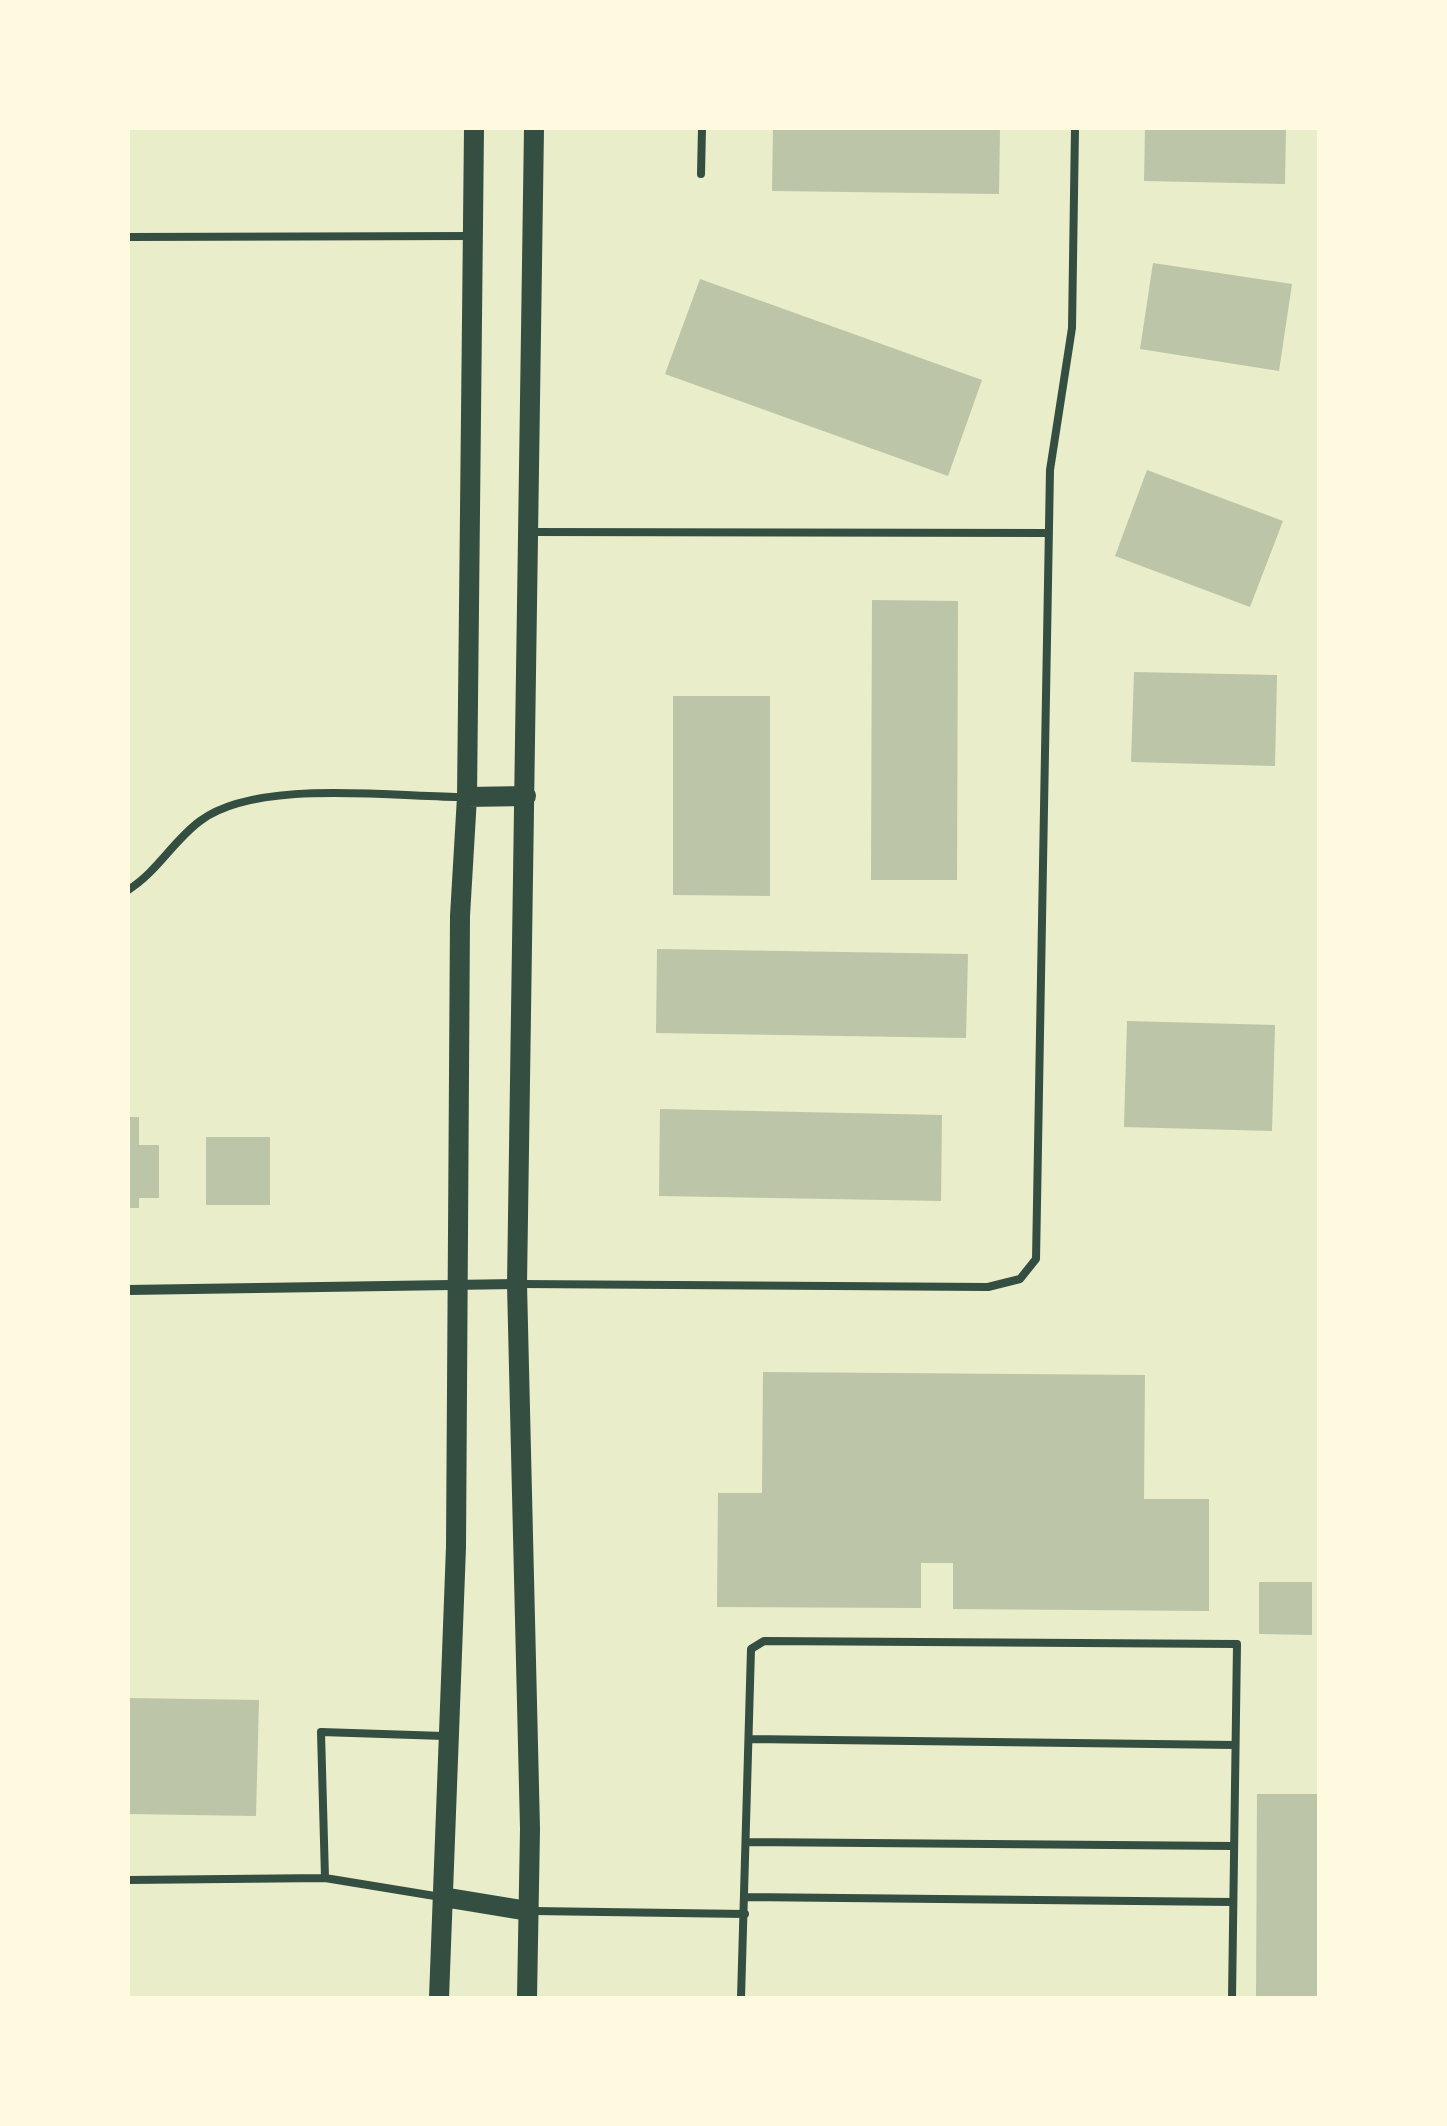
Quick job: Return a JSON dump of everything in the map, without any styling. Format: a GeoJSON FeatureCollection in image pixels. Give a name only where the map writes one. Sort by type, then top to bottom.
{"type":"FeatureCollection","features":[{"type":"Feature","properties":{"kind":"main road"},"geometry":{"type":"LineString","coordinates":[[439,1998],[456,1547],[460,916],[467,797],[474,128]]}},
{"type":"Feature","properties":{"kind":"main road"},"geometry":{"type":"LineString","coordinates":[[527,1998],[517,1284],[534,128]]}},
{"type":"Feature","properties":{"kind":"main road"},"geometry":{"type":"LineString","coordinates":[[467,797],[526,796]]}},
{"type":"Feature","properties":{"kind":"main road"},"geometry":{"type":"LineString","coordinates":[[443,1897],[528,1911]]}},
{"type":"Feature","properties":{"kind":"street"},"geometry":{"type":"LineString","coordinates":[[128,1290],[517,1284]]}},
{"type":"Feature","properties":{"kind":"lane"},"geometry":{"type":"LineString","coordinates":[[701,174],[702,128]]}},
{"type":"Feature","properties":{"kind":"lane"},"geometry":{"type":"LineString","coordinates":[[517,1284],[988,1287],[1020,1279],[1036,1260],[1050,470],[1072,328],[1075,128]]}},
{"type":"Feature","properties":{"kind":"lane"},"geometry":{"type":"LineString","coordinates":[[128,237],[472,236]]}},
{"type":"Feature","properties":{"kind":"lane"},"geometry":{"type":"LineString","coordinates":[[529,532],[1049,534]]}},
{"type":"Feature","properties":{"kind":"lane"},"geometry":{"type":"LineString","coordinates":[[128,890],[143,880],[202,820],[270,793],[467,797]]}},
{"type":"Feature","properties":{"kind":"lane"},"geometry":{"type":"LineString","coordinates":[[741,1998],[751,1650],[764,1641],[1237,1644],[1232,1998]]}},
{"type":"Feature","properties":{"kind":"lane"},"geometry":{"type":"LineString","coordinates":[[324,1878],[321,1732],[449,1736]]}},
{"type":"Feature","properties":{"kind":"lane"},"geometry":{"type":"LineString","coordinates":[[749,1740],[1235,1745]]}},
{"type":"Feature","properties":{"kind":"lane"},"geometry":{"type":"LineString","coordinates":[[746,1842],[1233,1846]]}},
{"type":"Feature","properties":{"kind":"lane"},"geometry":{"type":"LineString","coordinates":[[128,1880],[324,1878],[443,1897]]}},
{"type":"Feature","properties":{"kind":"lane"},"geometry":{"type":"LineString","coordinates":[[745,1898],[1234,1902]]}},
{"type":"Feature","properties":{"kind":"lane"},"geometry":{"type":"LineString","coordinates":[[528,1911],[744,1914]]}},
{"type":"Feature","properties":{"kind":"building"},"geometry":{"type":"Polygon","coordinates":[[[773,128],[1000,128],[999,194],[772,191],[773,128]]]}},
{"type":"Feature","properties":{"kind":"building"},"geometry":{"type":"Polygon","coordinates":[[[1145,128],[1286,128],[1285,184],[1144,181],[1145,128]]]}},
{"type":"Feature","properties":{"kind":"building"},"geometry":{"type":"Polygon","coordinates":[[[1153,263],[1292,284],[1279,371],[1140,349],[1153,263]]]}},
{"type":"Feature","properties":{"kind":"building"},"geometry":{"type":"Polygon","coordinates":[[[700,279],[982,380],[948,476],[665,374],[700,279]]]}},
{"type":"Feature","properties":{"kind":"building"},"geometry":{"type":"Polygon","coordinates":[[[1147,470],[1283,521],[1250,607],[1115,556],[1147,470]]]}},
{"type":"Feature","properties":{"kind":"building"},"geometry":{"type":"Polygon","coordinates":[[[872,600],[958,601],[957,880],[871,880],[872,600]]]}},
{"type":"Feature","properties":{"kind":"building"},"geometry":{"type":"Polygon","coordinates":[[[1134,672],[1277,675],[1275,766],[1131,762],[1134,672]]]}},
{"type":"Feature","properties":{"kind":"building"},"geometry":{"type":"Polygon","coordinates":[[[673,696],[770,696],[770,896],[673,895],[673,696]]]}},
{"type":"Feature","properties":{"kind":"building"},"geometry":{"type":"Polygon","coordinates":[[[657,949],[968,954],[966,1038],[656,1033],[657,949]]]}},
{"type":"Feature","properties":{"kind":"building"},"geometry":{"type":"Polygon","coordinates":[[[1127,1021],[1275,1025],[1272,1131],[1124,1127],[1127,1021]]]}},
{"type":"Feature","properties":{"kind":"building"},"geometry":{"type":"Polygon","coordinates":[[[660,1109],[942,1115],[941,1201],[659,1196],[660,1109]]]}},
{"type":"Feature","properties":{"kind":"building"},"geometry":{"type":"Polygon","coordinates":[[[128,1117],[139,1117],[139,1145],[159,1145],[159,1198],[139,1198],[139,1208],[128,1208],[128,1117]]]}},
{"type":"Feature","properties":{"kind":"building"},"geometry":{"type":"Polygon","coordinates":[[[206,1137],[270,1137],[270,1205],[206,1205],[206,1137]]]}},
{"type":"Feature","properties":{"kind":"building"},"geometry":{"type":"Polygon","coordinates":[[[763,1372],[1145,1375],[1144,1499],[1209,1499],[1209,1611],[953,1609],[953,1563],[921,1563],[921,1608],[717,1607],[718,1493],[762,1493],[763,1372]]]}},
{"type":"Feature","properties":{"kind":"building"},"geometry":{"type":"Polygon","coordinates":[[[1259,1582],[1312,1582],[1312,1635],[1259,1634],[1259,1582]]]}},
{"type":"Feature","properties":{"kind":"building"},"geometry":{"type":"Polygon","coordinates":[[[128,1698],[259,1700],[256,1816],[128,1814],[128,1698]]]}},
{"type":"Feature","properties":{"kind":"building"},"geometry":{"type":"Polygon","coordinates":[[[1257,1794],[1320,1794],[1320,1998],[1256,1998],[1257,1794]]]}}]}
